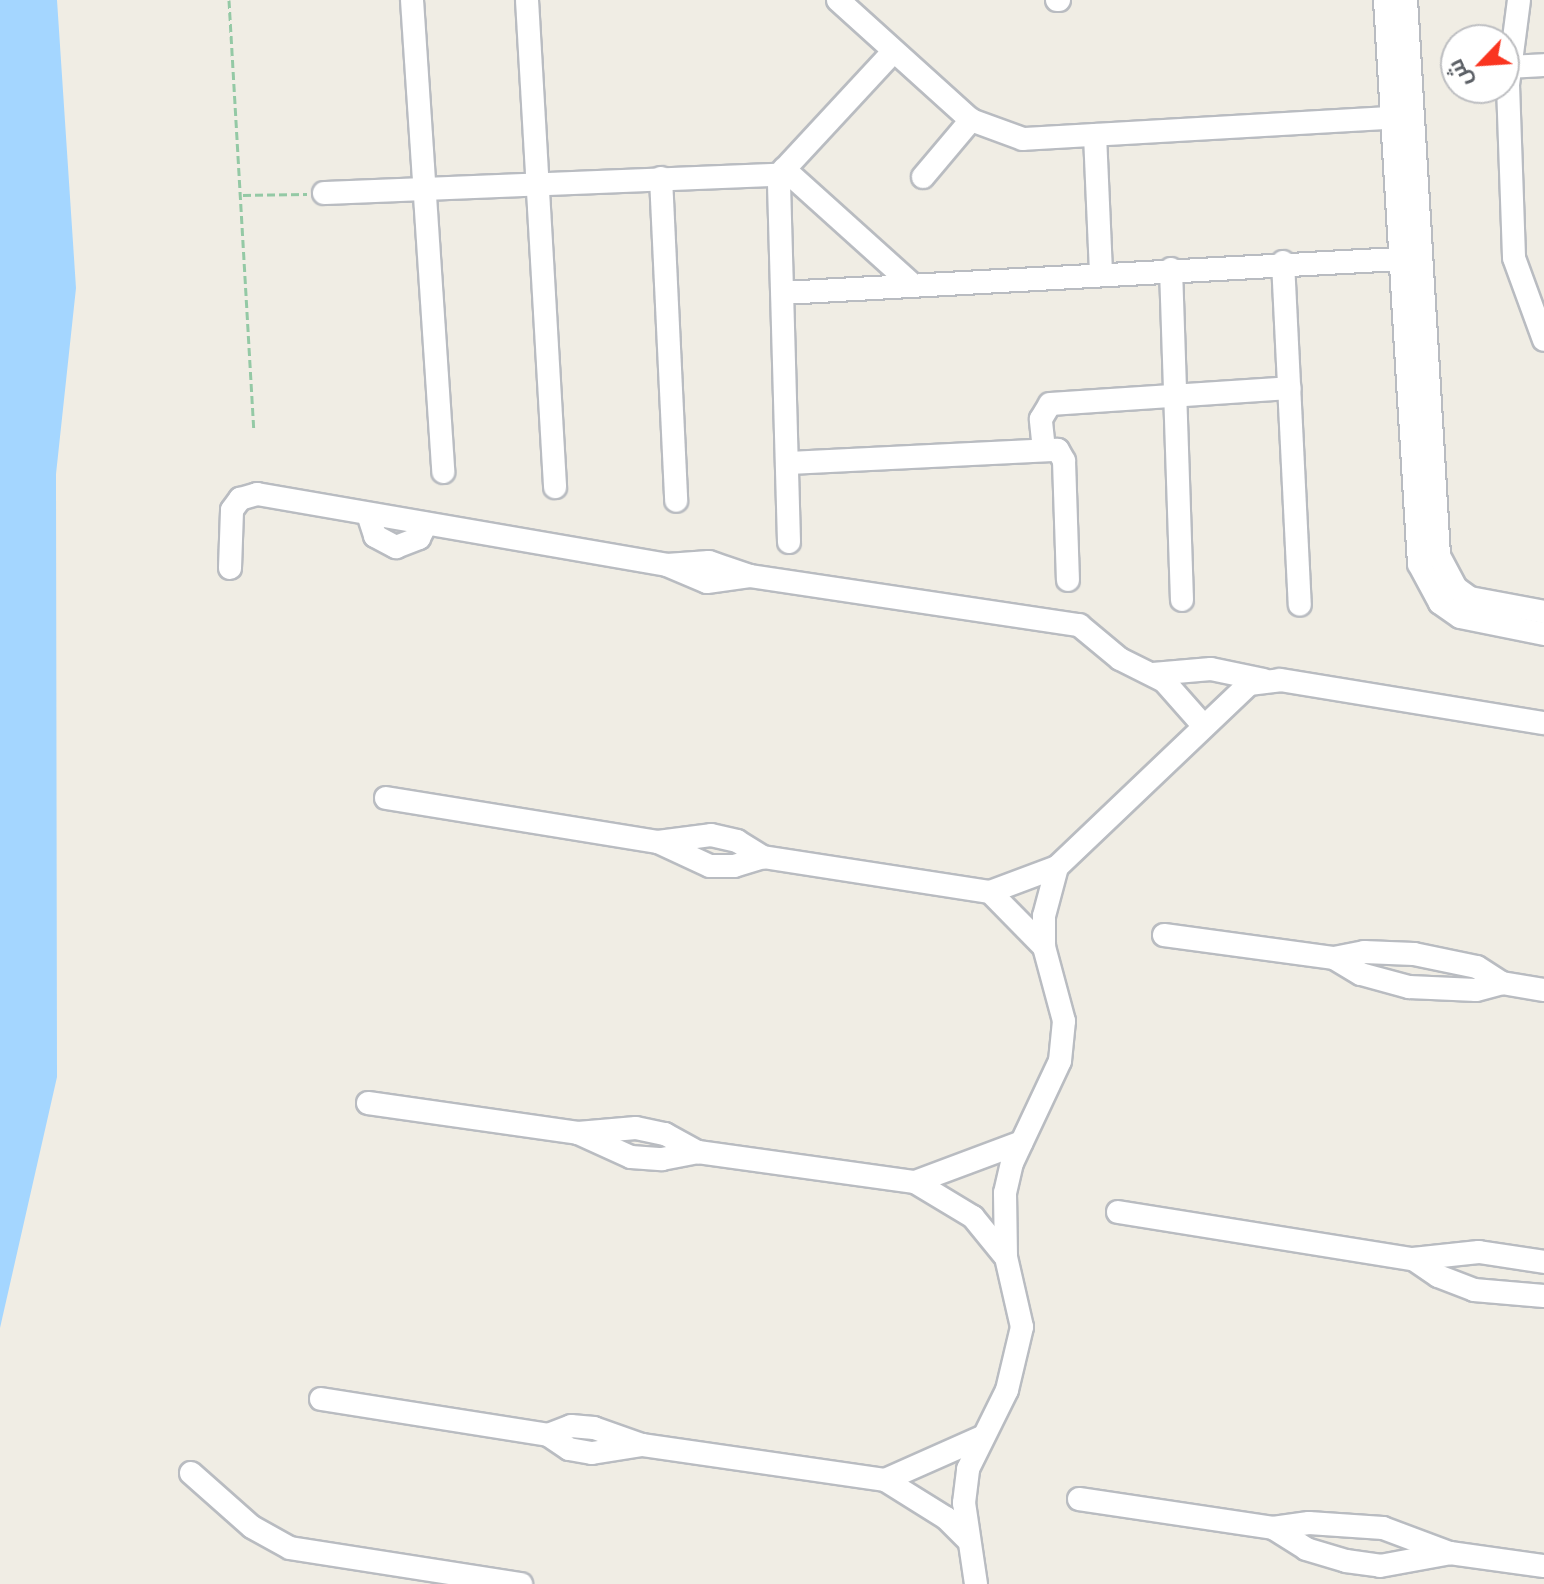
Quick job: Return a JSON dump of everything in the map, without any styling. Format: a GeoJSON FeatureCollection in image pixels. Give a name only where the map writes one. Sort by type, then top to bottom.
{"type":"FeatureCollection","features":[{"type":"Feature","properties":{"kind":"lane"},"geometry":{"type":"LineString","coordinates":[[412,0],[443,472]]}},
{"type":"Feature","properties":{"kind":"lane"},"geometry":{"type":"LineString","coordinates":[[527,0],[555,487]]}},
{"type":"Feature","properties":{"kind":"lane"},"geometry":{"type":"LineString","coordinates":[[838,0],[971,120],[1023,139],[1402,117]]}},
{"type":"Feature","properties":{"kind":"lane"},"geometry":{"type":"LineString","coordinates":[[1385,0],[1402,117],[1439,556],[1456,588],[1470,598],[1544,612]]}},
{"type":"Feature","properties":{"kind":"lane"},"geometry":{"type":"LineString","coordinates":[[1406,0],[1398,259],[1414,542],[1426,582],[1440,603],[1460,617],[1544,634]]}},
{"type":"Feature","properties":{"kind":"lane"},"geometry":{"type":"LineString","coordinates":[[1515,24],[1519,0]]}},
{"type":"Feature","properties":{"kind":"lane"},"geometry":{"type":"LineString","coordinates":[[789,542],[781,172],[893,52]]}},
{"type":"Feature","properties":{"kind":"lane"},"geometry":{"type":"LineString","coordinates":[[1520,66],[1544,65]]}},
{"type":"Feature","properties":{"kind":"lane"},"geometry":{"type":"LineString","coordinates":[[1509,104],[1514,258],[1544,340]]}},
{"type":"Feature","properties":{"kind":"lane"},"geometry":{"type":"LineString","coordinates":[[923,177],[971,120]]}},
{"type":"Feature","properties":{"kind":"lane"},"geometry":{"type":"LineString","coordinates":[[1095,135],[1101,274]]}},
{"type":"Feature","properties":{"kind":"lane"},"geometry":{"type":"LineString","coordinates":[[324,193],[427,192],[781,172],[913,285]]}},
{"type":"Feature","properties":{"kind":"lane"},"geometry":{"type":"LineString","coordinates":[[661,178],[676,501]]}},
{"type":"Feature","properties":{"kind":"lane"},"geometry":{"type":"LineString","coordinates":[[783,293],[1283,262],[1398,259]]}},
{"type":"Feature","properties":{"kind":"lane"},"geometry":{"type":"LineString","coordinates":[[1283,262],[1300,605]]}},
{"type":"Feature","properties":{"kind":"lane"},"geometry":{"type":"LineString","coordinates":[[1171,269],[1182,600]]}},
{"type":"Feature","properties":{"kind":"lane"},"geometry":{"type":"LineString","coordinates":[[1044,450],[1041,419],[1050,404],[1289,388]]}},
{"type":"Feature","properties":{"kind":"lane"},"geometry":{"type":"LineString","coordinates":[[789,463],[1058,450],[1064,461],[1068,580]]}},
{"type":"Feature","properties":{"kind":"lane"},"geometry":{"type":"LineString","coordinates":[[230,568],[232,510],[245,496],[368,514],[375,536],[396,547],[419,538],[426,524],[667,565],[709,562],[750,576],[1072,623],[1120,659],[1153,674],[1202,724]]}},
{"type":"Feature","properties":{"kind":"lane"},"geometry":{"type":"LineString","coordinates":[[1153,674],[1211,669],[1544,723]]}},
{"type":"Feature","properties":{"kind":"lane"},"geometry":{"type":"LineString","coordinates":[[386,798],[658,842],[711,835],[737,841],[763,857],[990,892],[1057,867],[1235,692],[1264,680]]}},
{"type":"Feature","properties":{"kind":"lane"},"geometry":{"type":"LineString","coordinates":[[976,1584],[967,1539],[968,1469],[980,1438],[1007,1390],[1022,1327],[1006,1257],[1005,1193],[1022,1142],[1060,1061],[1064,1021],[1044,947],[1044,916],[1057,867]]}},
{"type":"Feature","properties":{"kind":"lane"},"geometry":{"type":"LineString","coordinates":[[990,892],[1044,947]]}},
{"type":"Feature","properties":{"kind":"lane"},"geometry":{"type":"LineString","coordinates":[[1164,935],[1334,958],[1364,952],[1414,954],[1477,967],[1502,983],[1544,990]]}},
{"type":"Feature","properties":{"kind":"lane"},"geometry":{"type":"LineString","coordinates":[[1334,958],[1361,974],[1409,987],[1476,990],[1502,983]]}},
{"type":"Feature","properties":{"kind":"lane"},"geometry":{"type":"LineString","coordinates":[[368,1103],[578,1133],[636,1128],[665,1134],[698,1152],[915,1182],[973,1217],[1006,1257]]}},
{"type":"Feature","properties":{"kind":"lane"},"geometry":{"type":"LineString","coordinates":[[915,1182],[1022,1142]]}},
{"type":"Feature","properties":{"kind":"lane"},"geometry":{"type":"LineString","coordinates":[[1118,1212],[1413,1259],[1479,1252],[1544,1262]]}},
{"type":"Feature","properties":{"kind":"lane"},"geometry":{"type":"LineString","coordinates":[[1413,1259],[1438,1276],[1474,1290],[1544,1296]]}},
{"type":"Feature","properties":{"kind":"lane"},"geometry":{"type":"LineString","coordinates":[[321,1399],[548,1435],[571,1426],[594,1428],[642,1445],[885,1480],[946,1518],[967,1539]]}},
{"type":"Feature","properties":{"kind":"lane"},"geometry":{"type":"LineString","coordinates":[[885,1480],[980,1438]]}},
{"type":"Feature","properties":{"kind":"lane"},"geometry":{"type":"LineString","coordinates":[[191,1473],[252,1527],[290,1548],[521,1584]]}},
{"type":"Feature","properties":{"kind":"lane"},"geometry":{"type":"LineString","coordinates":[[1079,1499],[1273,1528],[1309,1523],[1383,1528],[1450,1553],[1544,1566]]}},
{"type":"Feature","properties":{"kind":"lane"},"geometry":{"type":"LineString","coordinates":[[1273,1528],[1306,1549],[1357,1563],[1416,1563],[1450,1553]]}},
{"type":"Feature","properties":{"kind":"path"},"geometry":{"type":"LineString","coordinates":[[229,0],[243,195],[254,431]]}},
{"type":"Feature","properties":{"kind":"path"},"geometry":{"type":"LineString","coordinates":[[243,195],[324,193]]}},
{"type":"Feature","properties":{"kind":"water"},"geometry":{"type":"Polygon","coordinates":[[[0,0],[57,0],[76,288],[56,474],[57,1077],[0,1328],[0,0]]]}}]}
